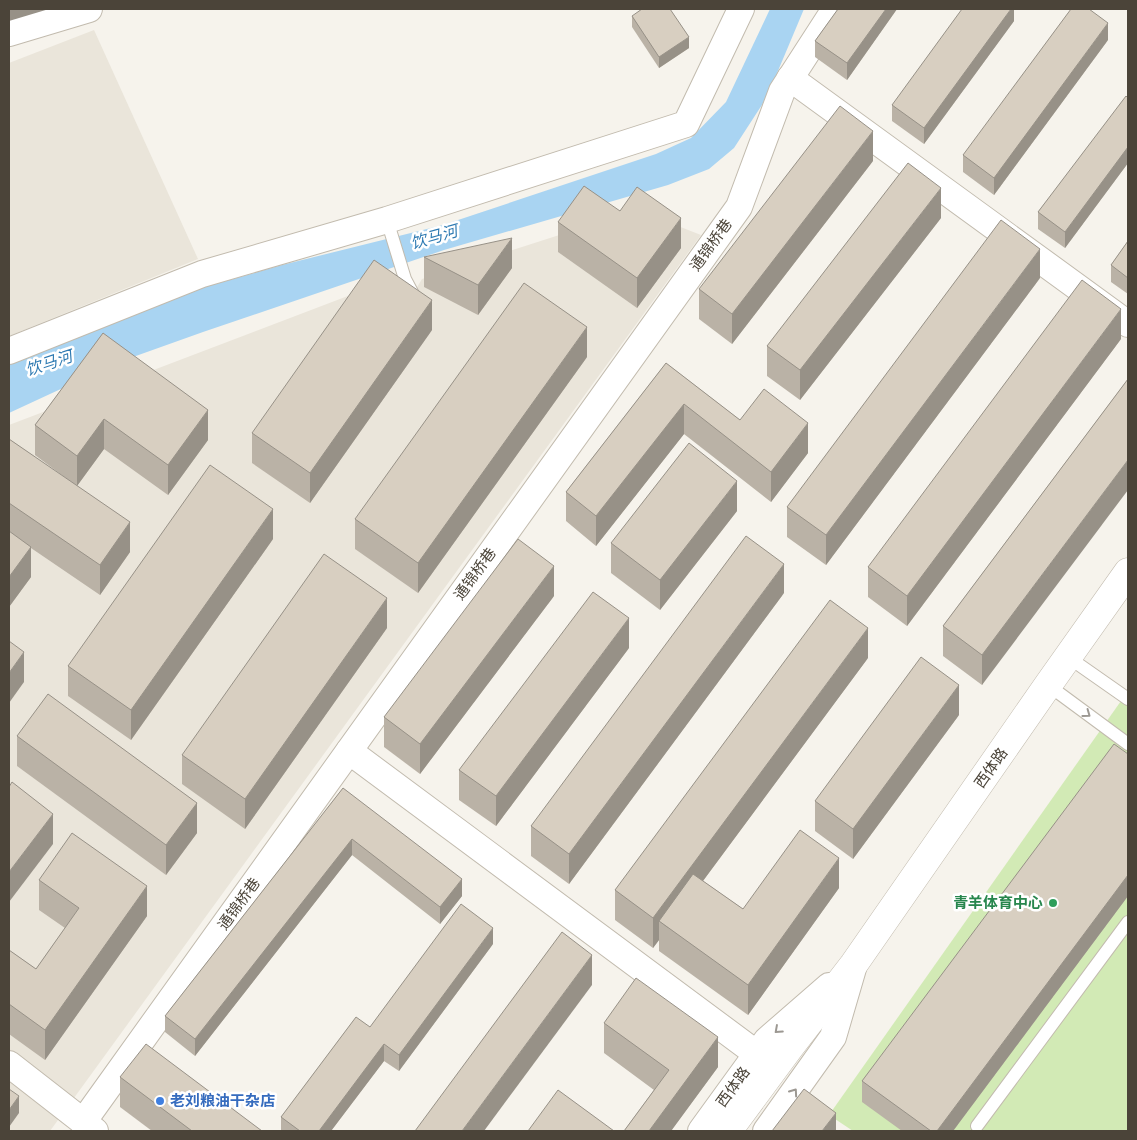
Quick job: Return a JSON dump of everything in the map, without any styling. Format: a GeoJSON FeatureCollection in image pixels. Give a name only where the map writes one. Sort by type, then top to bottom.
{"type":"FeatureCollection","features":[{"type":"Feature","properties":{"kind":"street"},"geometry":{"type":"LineString","coordinates":[[9,33],[88,9]]}},
{"type":"Feature","properties":{"kind":"street"},"geometry":{"type":"LineString","coordinates":[[9,352],[202,274],[387,220],[686,124],[741,9]]}},
{"type":"Feature","properties":{"kind":"street","name":"通锦桥巷"},"geometry":{"type":"LineString","coordinates":[[89,1127],[349,751],[739,206],[782,90],[835,9]]}},
{"type":"Feature","properties":{"kind":"street"},"geometry":{"type":"LineString","coordinates":[[790,78],[1128,324]]}},
{"type":"Feature","properties":{"kind":"street","name":"西体路"},"geometry":{"type":"LineString","coordinates":[[728,1131],[790,1046],[854,964],[1128,572]]}},
{"type":"Feature","properties":{"kind":"street"},"geometry":{"type":"LineString","coordinates":[[349,751],[757,1054]]}},
{"type":"Feature","properties":{"kind":"street","name":"西体路"},"geometry":{"type":"LineString","coordinates":[[701,1131],[767,1040],[854,964]]}},
{"type":"Feature","properties":{"kind":"street","name":"西体路"},"geometry":{"type":"LineString","coordinates":[[766,1131],[833,1037],[854,964]]}},
{"type":"Feature","properties":{"kind":"street"},"geometry":{"type":"LineString","coordinates":[[9,1064],[89,1127]]}},
{"type":"Feature","properties":{"kind":"lane"},"geometry":{"type":"LineString","coordinates":[[387,220],[405,279],[413,294]]}},
{"type":"Feature","properties":{"kind":"lane"},"geometry":{"type":"LineString","coordinates":[[1068,657],[1128,699]]}},
{"type":"Feature","properties":{"kind":"lane"},"geometry":{"type":"LineString","coordinates":[[1048,684],[1128,744]]}},
{"type":"Feature","properties":{"kind":"lane"},"geometry":{"type":"LineString","coordinates":[[977,1126],[1128,922]]}},
{"type":"Feature","properties":{"kind":"shaded area"},"geometry":{"type":"Polygon","coordinates":[[[94,30],[198,259],[9,336],[9,63],[94,30]]]}},
{"type":"Feature","properties":{"kind":"shaded area"},"geometry":{"type":"Polygon","coordinates":[[[637,210],[701,235],[50,1131],[9,1131],[9,425],[374,286],[413,294],[422,279],[637,210]]]}},
{"type":"Feature","properties":{"kind":"green space","name":"青羊体育中心"},"geometry":{"type":"Polygon","coordinates":[[[1128,691],[1128,1131],[853,1131],[829,1115],[1128,691]]]}},
{"type":"Feature","properties":{"kind":"water","name":"饮马河"},"geometry":{"type":"Polygon","coordinates":[[[770,9],[804,9],[767,97],[734,148],[709,169],[668,185],[444,250],[203,332],[119,362],[9,413],[9,362],[141,305],[282,265],[443,225],[656,154],[691,138],[726,102],[770,9]]]}},
{"type":"Feature","properties":{"kind":"building"},"geometry":{"type":"Polygon","coordinates":[[[642,9],[670,9],[689,37],[659,57],[632,16],[642,9]]]}},
{"type":"Feature","properties":{"kind":"building"},"geometry":{"type":"Polygon","coordinates":[[[838,9],[886,9],[847,63],[815,41],[838,9]]]}},
{"type":"Feature","properties":{"kind":"building"},"geometry":{"type":"Polygon","coordinates":[[[962,9],[1011,9],[924,128],[892,105],[962,9]]]}},
{"type":"Feature","properties":{"kind":"building"},"geometry":{"type":"Polygon","coordinates":[[[1071,9],[1089,9],[1108,23],[994,178],[963,155],[1071,9]]]}},
{"type":"Feature","properties":{"kind":"building"},"geometry":{"type":"Polygon","coordinates":[[[1126,96],[1128,98],[1128,147],[1065,232],[1038,212],[1126,96]]]}},
{"type":"Feature","properties":{"kind":"building"},"geometry":{"type":"Polygon","coordinates":[[[840,106],[873,131],[732,314],[699,289],[840,106]]]}},
{"type":"Feature","properties":{"kind":"building"},"geometry":{"type":"Polygon","coordinates":[[[908,163],[941,188],[800,370],[767,346],[908,163]]]}},
{"type":"Feature","properties":{"kind":"building"},"geometry":{"type":"Polygon","coordinates":[[[584,186],[620,211],[637,187],[681,218],[637,278],[558,222],[584,186]]]}},
{"type":"Feature","properties":{"kind":"building"},"geometry":{"type":"Polygon","coordinates":[[[1001,220],[1040,249],[826,535],[787,507],[1001,220]]]}},
{"type":"Feature","properties":{"kind":"building"},"geometry":{"type":"Polygon","coordinates":[[[512,238],[478,285],[424,257],[512,238]]]}},
{"type":"Feature","properties":{"kind":"building"},"geometry":{"type":"Polygon","coordinates":[[[1128,241],[1128,278],[1111,265],[1128,241]]]}},
{"type":"Feature","properties":{"kind":"building"},"geometry":{"type":"Polygon","coordinates":[[[374,260],[432,300],[310,473],[252,433],[374,260]]]}},
{"type":"Feature","properties":{"kind":"building"},"geometry":{"type":"Polygon","coordinates":[[[1082,280],[1121,309],[907,596],[868,567],[1082,280]]]}},
{"type":"Feature","properties":{"kind":"building"},"geometry":{"type":"Polygon","coordinates":[[[524,283],[587,327],[418,563],[355,519],[524,283]]]}},
{"type":"Feature","properties":{"kind":"building"},"geometry":{"type":"Polygon","coordinates":[[[103,333],[208,410],[168,465],[104,419],[77,456],[35,425],[103,333]]]}},
{"type":"Feature","properties":{"kind":"building"},"geometry":{"type":"Polygon","coordinates":[[[666,363],[740,420],[764,389],[808,423],[771,472],[684,404],[596,516],[566,492],[666,363]]]}},
{"type":"Feature","properties":{"kind":"building"},"geometry":{"type":"Polygon","coordinates":[[[1128,379],[1128,460],[982,655],[943,626],[1128,379]]]}},
{"type":"Feature","properties":{"kind":"building"},"geometry":{"type":"Polygon","coordinates":[[[9,439],[130,522],[100,565],[9,503],[9,439]]]}},
{"type":"Feature","properties":{"kind":"building"},"geometry":{"type":"Polygon","coordinates":[[[689,443],[737,481],[660,580],[611,543],[689,443]]]}},
{"type":"Feature","properties":{"kind":"building"},"geometry":{"type":"Polygon","coordinates":[[[210,465],[273,509],[131,710],[68,666],[210,465]]]}},
{"type":"Feature","properties":{"kind":"building"},"geometry":{"type":"Polygon","coordinates":[[[9,531],[31,547],[9,577],[9,531]]]}},
{"type":"Feature","properties":{"kind":"building"},"geometry":{"type":"Polygon","coordinates":[[[746,536],[784,564],[569,854],[531,826],[746,536]]]}},
{"type":"Feature","properties":{"kind":"building"},"geometry":{"type":"Polygon","coordinates":[[[518,539],[554,566],[420,744],[384,717],[518,539]]]}},
{"type":"Feature","properties":{"kind":"building"},"geometry":{"type":"Polygon","coordinates":[[[324,554],[387,598],[245,799],[182,755],[324,554]]]}},
{"type":"Feature","properties":{"kind":"building"},"geometry":{"type":"Polygon","coordinates":[[[593,592],[629,618],[496,796],[459,770],[593,592]]]}},
{"type":"Feature","properties":{"kind":"building"},"geometry":{"type":"Polygon","coordinates":[[[830,600],[868,628],[653,918],[615,890],[830,600]]]}},
{"type":"Feature","properties":{"kind":"building"},"geometry":{"type":"Polygon","coordinates":[[[9,641],[24,652],[9,673],[9,641]]]}},
{"type":"Feature","properties":{"kind":"building"},"geometry":{"type":"Polygon","coordinates":[[[921,657],[959,685],[853,829],[815,801],[921,657]]]}},
{"type":"Feature","properties":{"kind":"building"},"geometry":{"type":"Polygon","coordinates":[[[48,694],[197,803],[166,845],[17,736],[48,694]]]}},
{"type":"Feature","properties":{"kind":"building"},"geometry":{"type":"Polygon","coordinates":[[[1114,744],[1128,754],[1128,875],[937,1131],[931,1131],[862,1081],[1114,744]]]}},
{"type":"Feature","properties":{"kind":"building"},"geometry":{"type":"Polygon","coordinates":[[[12,782],[53,814],[9,872],[9,787],[12,782]]]}},
{"type":"Feature","properties":{"kind":"building"},"geometry":{"type":"Polygon","coordinates":[[[343,788],[462,879],[440,907],[352,839],[195,1039],[165,1016],[343,788]]]}},
{"type":"Feature","properties":{"kind":"building"},"geometry":{"type":"Polygon","coordinates":[[[800,830],[839,858],[748,985],[659,921],[693,874],[743,909],[800,830]]]}},
{"type":"Feature","properties":{"kind":"building"},"geometry":{"type":"Polygon","coordinates":[[[72,833],[147,886],[45,1030],[9,1004],[9,950],[36,969],[79,908],[39,880],[72,833]]]}},
{"type":"Feature","properties":{"kind":"building"},"geometry":{"type":"Polygon","coordinates":[[[461,904],[493,928],[399,1055],[384,1044],[319,1131],[300,1131],[281,1117],[356,1017],[370,1027],[461,904]]]}},
{"type":"Feature","properties":{"kind":"building"},"geometry":{"type":"Polygon","coordinates":[[[562,932],[592,955],[462,1131],[415,1131],[562,932]]]}},
{"type":"Feature","properties":{"kind":"building"},"geometry":{"type":"Polygon","coordinates":[[[636,978],[718,1037],[649,1131],[624,1131],[669,1070],[604,1023],[636,978]]]}},
{"type":"Feature","properties":{"kind":"building"},"geometry":{"type":"Polygon","coordinates":[[[146,1044],[262,1131],[192,1131],[120,1077],[146,1044]]]}},
{"type":"Feature","properties":{"kind":"building"},"geometry":{"type":"Polygon","coordinates":[[[9,1089],[19,1096],[9,1110],[9,1089]]]}},
{"type":"Feature","properties":{"kind":"building"},"geometry":{"type":"Polygon","coordinates":[[[804,1089],[836,1113],[822,1131],[772,1131],[804,1089]]]}},
{"type":"Feature","properties":{"kind":"building"},"geometry":{"type":"Polygon","coordinates":[[[558,1090],[614,1131],[528,1131],[558,1090]]]}},
{"type":"Feature","properties":{"kind":"place","name":"青羊体育中心"},"geometry":{"type":"Point","coordinates":[1053,903]}},
{"type":"Feature","properties":{"kind":"place","name":"老刘粮油干杂店"},"geometry":{"type":"Point","coordinates":[160,1101]}}]}
